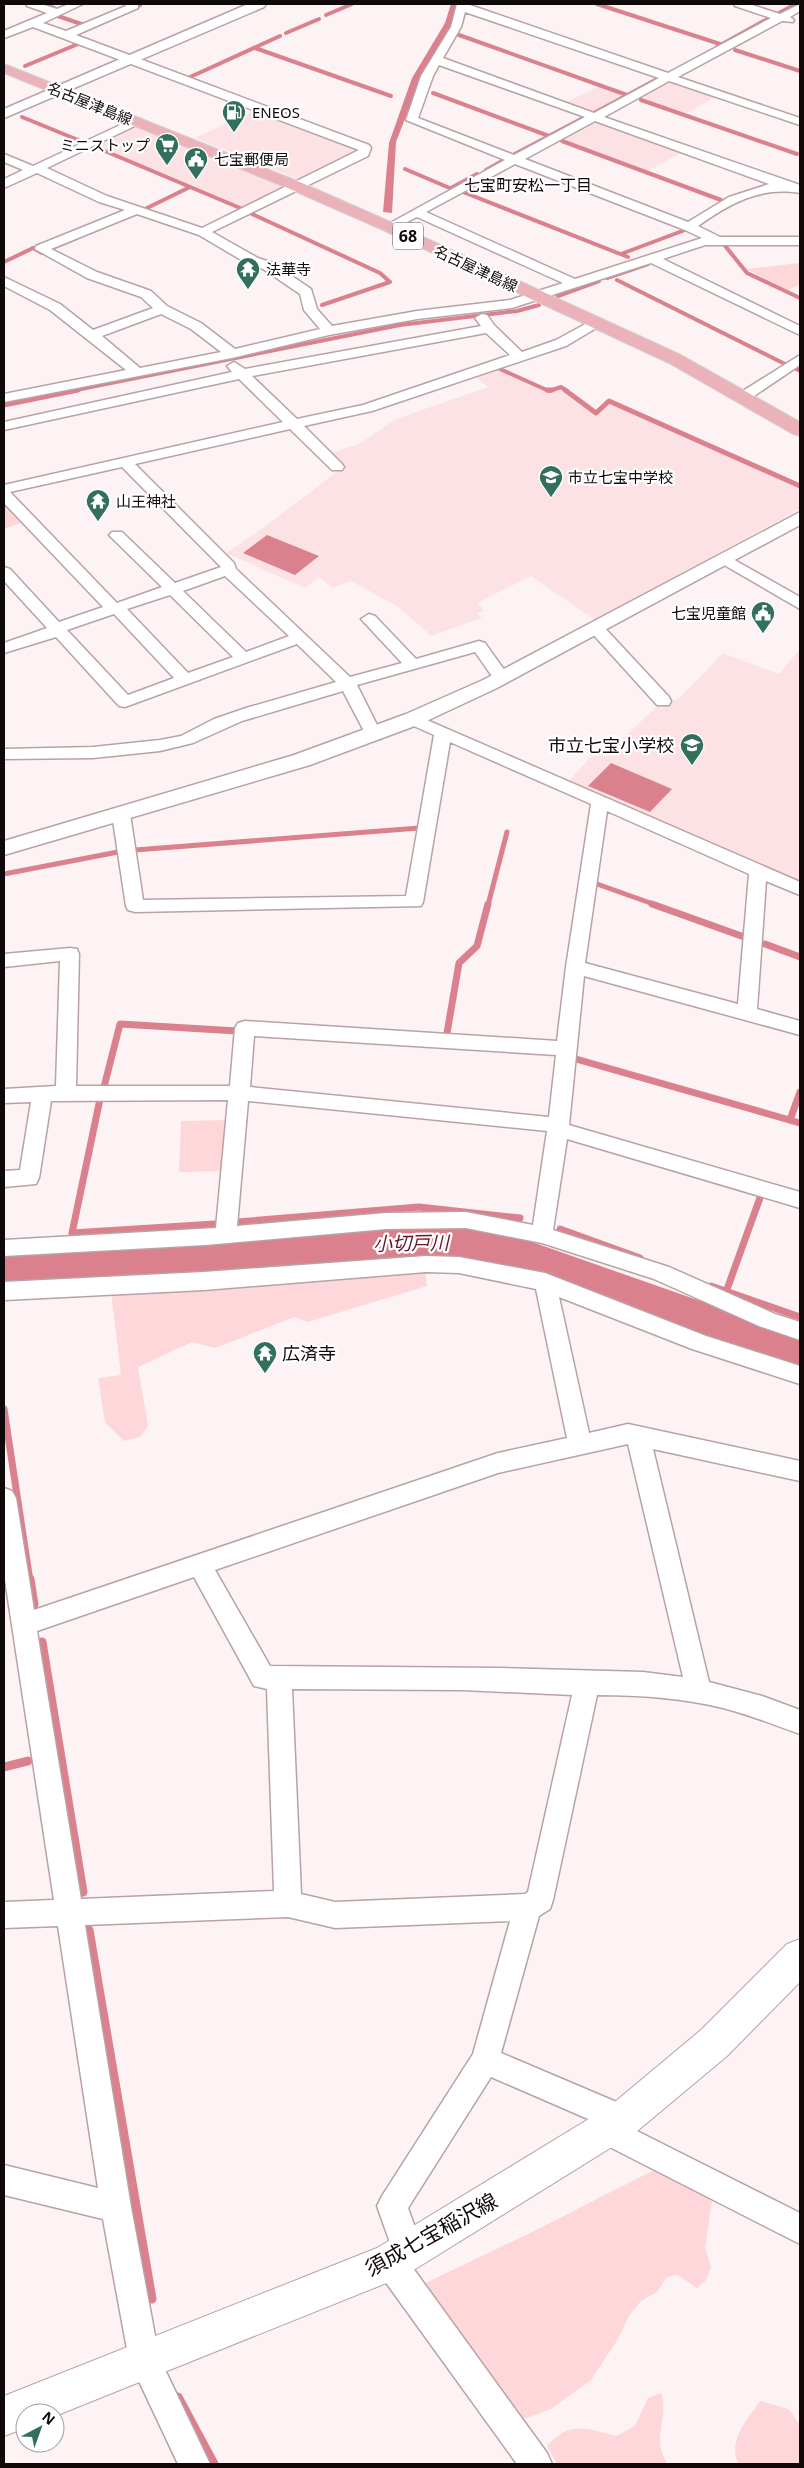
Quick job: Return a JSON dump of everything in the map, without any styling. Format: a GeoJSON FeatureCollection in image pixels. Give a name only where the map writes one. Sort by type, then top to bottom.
{"type":"FeatureCollection","features":[{"type":"Feature","properties":{"kind":"main road","name":"名古屋津島線"},"geometry":{"type":"LineString","coordinates":[[4,68],[296,186],[389,227],[675,359],[800,430]]}},
{"type":"Feature","properties":{"kind":"main road","name":"須成七宝稲沢線"},"geometry":{"type":"LineString","coordinates":[[4,2416],[399,2256],[615,2125],[714,2043],[800,1957]]}},
{"type":"Feature","properties":{"kind":"street"},"geometry":{"type":"LineString","coordinates":[[31,4],[58,13]]}},
{"type":"Feature","properties":{"kind":"street"},"geometry":{"type":"LineString","coordinates":[[4,35],[78,4]]}},
{"type":"Feature","properties":{"kind":"street"},"geometry":{"type":"LineString","coordinates":[[66,35],[134,6],[130,4]]}},
{"type":"Feature","properties":{"kind":"street"},"geometry":{"type":"LineString","coordinates":[[4,114],[259,4]]}},
{"type":"Feature","properties":{"kind":"street"},"geometry":{"type":"LineString","coordinates":[[739,4],[800,23]]}},
{"type":"Feature","properties":{"kind":"street"},"geometry":{"type":"LineString","coordinates":[[405,133],[412,120],[427,76],[456,27],[462,5],[800,122]]}},
{"type":"Feature","properties":{"kind":"street"},"geometry":{"type":"LineString","coordinates":[[389,227],[800,7]]}},
{"type":"Feature","properties":{"kind":"street"},"geometry":{"type":"LineString","coordinates":[[34,23],[365,148],[364,153],[203,232]]}},
{"type":"Feature","properties":{"kind":"street"},"geometry":{"type":"LineString","coordinates":[[437,60],[594,118],[794,188]]}},
{"type":"Feature","properties":{"kind":"street"},"geometry":{"type":"LineString","coordinates":[[412,120],[689,226],[715,239]]}},
{"type":"Feature","properties":{"kind":"street"},"geometry":{"type":"LineString","coordinates":[[4,184],[137,121]]}},
{"type":"Feature","properties":{"kind":"street"},"geometry":{"type":"LineString","coordinates":[[4,158],[35,169],[103,199],[203,232],[253,261],[268,266],[306,292],[311,310],[329,331]]}},
{"type":"Feature","properties":{"kind":"street"},"geometry":{"type":"LineString","coordinates":[[689,226],[716,207],[735,198],[771,188],[794,188]]}},
{"type":"Feature","properties":{"kind":"street"},"geometry":{"type":"LineString","coordinates":[[135,210],[42,249],[92,275],[108,279],[146,294],[162,309],[196,326],[293,426],[337,467]]}},
{"type":"Feature","properties":{"kind":"street"},"geometry":{"type":"LineString","coordinates":[[418,213],[576,284]]}},
{"type":"Feature","properties":{"kind":"street"},"geometry":{"type":"LineString","coordinates":[[4,398],[137,373],[231,361],[482,316],[512,304],[655,260],[697,242],[715,239],[800,241]]}},
{"type":"Feature","properties":{"kind":"street"},"geometry":{"type":"LineString","coordinates":[[655,260],[800,330]]}},
{"type":"Feature","properties":{"kind":"street"},"geometry":{"type":"LineString","coordinates":[[4,281],[55,307],[137,373]]}},
{"type":"Feature","properties":{"kind":"street"},"geometry":{"type":"LineString","coordinates":[[92,335],[162,309]]}},
{"type":"Feature","properties":{"kind":"street"},"geometry":{"type":"LineString","coordinates":[[4,426],[329,331],[482,316]]}},
{"type":"Feature","properties":{"kind":"street"},"geometry":{"type":"LineString","coordinates":[[482,316],[520,357]]}},
{"type":"Feature","properties":{"kind":"street"},"geometry":{"type":"LineString","coordinates":[[4,489],[293,426],[389,401],[561,343],[596,324]]}},
{"type":"Feature","properties":{"kind":"street"},"geometry":{"type":"LineString","coordinates":[[743,397],[800,359]]}},
{"type":"Feature","properties":{"kind":"street"},"geometry":{"type":"LineString","coordinates":[[125,462],[229,566],[228,570],[347,684],[374,734]]}},
{"type":"Feature","properties":{"kind":"street"},"geometry":{"type":"LineString","coordinates":[[4,495],[184,680]]}},
{"type":"Feature","properties":{"kind":"street"},"geometry":{"type":"LineString","coordinates":[[4,848],[302,760],[413,719],[502,678],[800,518]]}},
{"type":"Feature","properties":{"kind":"street"},"geometry":{"type":"LineString","coordinates":[[117,535],[244,658]]}},
{"type":"Feature","properties":{"kind":"street"},"geometry":{"type":"LineString","coordinates":[[724,559],[800,604]]}},
{"type":"Feature","properties":{"kind":"street"},"geometry":{"type":"LineString","coordinates":[[4,648],[50,634],[57,628],[228,570]]}},
{"type":"Feature","properties":{"kind":"street"},"geometry":{"type":"LineString","coordinates":[[4,572],[125,702],[300,638]]}},
{"type":"Feature","properties":{"kind":"street"},"geometry":{"type":"LineString","coordinates":[[369,619],[412,664]]}},
{"type":"Feature","properties":{"kind":"street"},"geometry":{"type":"LineString","coordinates":[[596,628],[663,701]]}},
{"type":"Feature","properties":{"kind":"street"},"geometry":{"type":"LineString","coordinates":[[4,754],[103,754],[185,740],[219,723],[276,704],[479,646],[502,678]]}},
{"type":"Feature","properties":{"kind":"street"},"geometry":{"type":"LineString","coordinates":[[413,719],[800,888]]}},
{"type":"Feature","properties":{"kind":"street"},"geometry":{"type":"LineString","coordinates":[[121,814],[135,906],[414,902],[443,732]]}},
{"type":"Feature","properties":{"kind":"street"},"geometry":{"type":"LineString","coordinates":[[542,1235],[558,1127],[564,1048],[600,801]]}},
{"type":"Feature","properties":{"kind":"street"},"geometry":{"type":"LineString","coordinates":[[747,1014],[758,870]]}},
{"type":"Feature","properties":{"kind":"street"},"geometry":{"type":"LineString","coordinates":[[4,960],[70,954],[66,1093]]}},
{"type":"Feature","properties":{"kind":"street"},"geometry":{"type":"LineString","coordinates":[[575,967],[800,1028]]}},
{"type":"Feature","properties":{"kind":"street"},"geometry":{"type":"LineString","coordinates":[[226,1235],[245,1028],[564,1048]]}},
{"type":"Feature","properties":{"kind":"street"},"geometry":{"type":"LineString","coordinates":[[4,1096],[66,1093],[240,1093],[558,1127],[800,1200]]}},
{"type":"Feature","properties":{"kind":"street"},"geometry":{"type":"LineString","coordinates":[[4,1179],[29,1178],[42,1094]]}},
{"type":"Feature","properties":{"kind":"street"},"geometry":{"type":"LineString","coordinates":[[4,1248],[226,1235],[425,1219],[466,1220],[542,1235],[661,1273],[767,1320],[800,1331]]}},
{"type":"Feature","properties":{"kind":"street"},"geometry":{"type":"LineString","coordinates":[[4,1291],[214,1280],[426,1264],[476,1268],[545,1282],[700,1343],[800,1375]]}},
{"type":"Feature","properties":{"kind":"street"},"geometry":{"type":"LineString","coordinates":[[545,1282],[580,1445]]}},
{"type":"Feature","properties":{"kind":"street"},"geometry":{"type":"LineString","coordinates":[[25,1624],[498,1463],[628,1434],[800,1471]]}},
{"type":"Feature","properties":{"kind":"street"},"geometry":{"type":"LineString","coordinates":[[638,1436],[699,1691]]}},
{"type":"Feature","properties":{"kind":"street"},"geometry":{"type":"LineString","coordinates":[[4,1498],[116,2207],[144,2360],[194,2464]]}},
{"type":"Feature","properties":{"kind":"street"},"geometry":{"type":"LineString","coordinates":[[200,1566],[263,1678],[497,1679],[587,1684],[643,1684],[699,1691],[761,1706],[800,1722]]}},
{"type":"Feature","properties":{"kind":"street"},"geometry":{"type":"LineString","coordinates":[[279,1677],[288,1904]]}},
{"type":"Feature","properties":{"kind":"street"},"geometry":{"type":"LineString","coordinates":[[4,1915],[288,1904],[335,1915],[528,1907],[540,1900],[587,1684]]}},
{"type":"Feature","properties":{"kind":"street"},"geometry":{"type":"LineString","coordinates":[[528,1907],[485,2060],[392,2206],[399,2256],[536,2464]]}},
{"type":"Feature","properties":{"kind":"street"},"geometry":{"type":"LineString","coordinates":[[485,2060],[615,2125],[800,2229]]}},
{"type":"Feature","properties":{"kind":"street"},"geometry":{"type":"LineString","coordinates":[[4,2180],[116,2207]]}},
{"type":"Feature","properties":{"kind":"shaded area"},"geometry":{"type":"Polygon","coordinates":[[[451,4],[458,4],[452,26],[422,75],[396,142],[392,213],[383,212],[389,143],[412,78],[445,23],[451,4]]]}},
{"type":"Feature","properties":{"kind":"shaded area"},"geometry":{"type":"Polygon","coordinates":[[[671,81],[718,96],[685,114],[639,99],[671,81]]]}},
{"type":"Feature","properties":{"kind":"shaded area"},"geometry":{"type":"Polygon","coordinates":[[[599,86],[625,95],[591,113],[563,104],[599,86]]]}},
{"type":"Feature","properties":{"kind":"shaded area"},"geometry":{"type":"Polygon","coordinates":[[[253,111],[357,150],[357,153],[305,178],[298,179],[195,138],[253,111]]]}},
{"type":"Feature","properties":{"kind":"shaded area"},"geometry":{"type":"Polygon","coordinates":[[[592,122],[599,122],[683,152],[648,171],[560,139],[592,122]]]}},
{"type":"Feature","properties":{"kind":"shaded area"},"geometry":{"type":"Polygon","coordinates":[[[136,128],[281,186],[280,190],[243,208],[93,145],[125,129],[136,128]]]}},
{"type":"Feature","properties":{"kind":"shaded area"},"geometry":{"type":"Polygon","coordinates":[[[800,263],[800,284],[788,290],[746,269],[800,263]]]}},
{"type":"Feature","properties":{"kind":"shaded area","name":"市立七宝中学校"},"geometry":{"type":"Polygon","coordinates":[[[497,368],[549,392],[560,388],[596,414],[610,402],[800,487],[800,509],[595,620],[531,576],[477,603],[484,611],[477,613],[482,618],[431,636],[400,608],[351,581],[332,588],[319,577],[305,588],[226,553],[266,526],[344,466],[328,454],[359,444],[396,419],[488,387],[474,376],[497,368]]]}},
{"type":"Feature","properties":{"kind":"shaded area"},"geometry":{"type":"Polygon","coordinates":[[[4,498],[26,521],[4,529],[4,498]]]}},
{"type":"Feature","properties":{"kind":"shaded area"},"geometry":{"type":"Polygon","coordinates":[[[267,535],[319,556],[295,575],[243,553],[267,535]]]}},
{"type":"Feature","properties":{"kind":"shaded area","name":"市立七宝小学校"},"geometry":{"type":"Polygon","coordinates":[[[800,649],[800,884],[567,783],[599,748],[613,748],[659,704],[679,699],[723,653],[779,674],[800,649]]]}},
{"type":"Feature","properties":{"kind":"shaded area"},"geometry":{"type":"Polygon","coordinates":[[[611,763],[672,789],[650,812],[588,786],[611,763]]]}},
{"type":"Feature","properties":{"kind":"shaded area"},"geometry":{"type":"Polygon","coordinates":[[[230,1120],[225,1171],[179,1172],[181,1121],[230,1120]]]}},
{"type":"Feature","properties":{"kind":"shaded area"},"geometry":{"type":"Polygon","coordinates":[[[425,1268],[427,1286],[307,1322],[294,1317],[215,1348],[192,1342],[138,1367],[148,1426],[140,1437],[124,1441],[105,1422],[98,1378],[121,1375],[111,1292],[425,1268]]]}},
{"type":"Feature","properties":{"kind":"shaded area"},"geometry":{"type":"Polygon","coordinates":[[[660,2167],[713,2194],[705,2248],[711,2267],[706,2280],[697,2288],[678,2275],[667,2277],[657,2292],[641,2301],[629,2316],[618,2339],[591,2380],[551,2409],[513,2423],[417,2287],[528,2234],[660,2167]]]}},
{"type":"Feature","properties":{"kind":"shaded area"},"geometry":{"type":"Polygon","coordinates":[[[661,2393],[663,2415],[660,2442],[661,2451],[667,2464],[557,2464],[547,2446],[555,2438],[563,2433],[578,2429],[587,2429],[616,2436],[635,2426],[648,2398],[661,2393]]]}},
{"type":"Feature","properties":{"kind":"shaded area"},"geometry":{"type":"Polygon","coordinates":[[[760,2401],[789,2409],[800,2425],[800,2464],[739,2464],[735,2447],[737,2439],[740,2431],[760,2401]]]}},
{"type":"Feature","properties":{"kind":"waterway"},"geometry":{"type":"LineString","coordinates":[[42,4],[54,8]]}},
{"type":"Feature","properties":{"kind":"waterway"},"geometry":{"type":"LineString","coordinates":[[131,10],[140,5],[136,4]]}},
{"type":"Feature","properties":{"kind":"waterway"},"geometry":{"type":"LineString","coordinates":[[326,15],[352,4]]}},
{"type":"Feature","properties":{"kind":"waterway"},"geometry":{"type":"LineString","coordinates":[[597,4],[720,44]]}},
{"type":"Feature","properties":{"kind":"waterway"},"geometry":{"type":"LineString","coordinates":[[777,14],[796,4]]}},
{"type":"Feature","properties":{"kind":"waterway"},"geometry":{"type":"LineString","coordinates":[[58,16],[84,25]]}},
{"type":"Feature","properties":{"kind":"waterway"},"geometry":{"type":"LineString","coordinates":[[717,47],[771,17]]}},
{"type":"Feature","properties":{"kind":"waterway"},"geometry":{"type":"LineString","coordinates":[[286,33],[319,19]]}},
{"type":"Feature","properties":{"kind":"waterway"},"geometry":{"type":"LineString","coordinates":[[459,35],[627,95]]}},
{"type":"Feature","properties":{"kind":"waterway"},"geometry":{"type":"LineString","coordinates":[[188,78],[280,36]]}},
{"type":"Feature","properties":{"kind":"waterway"},"geometry":{"type":"LineString","coordinates":[[25,66],[78,44]]}},
{"type":"Feature","properties":{"kind":"waterway"},"geometry":{"type":"LineString","coordinates":[[255,48],[391,96]]}},
{"type":"Feature","properties":{"kind":"waterway"},"geometry":{"type":"LineString","coordinates":[[735,50],[800,71]]}},
{"type":"Feature","properties":{"kind":"waterway"},"geometry":{"type":"LineString","coordinates":[[594,113],[659,78]]}},
{"type":"Feature","properties":{"kind":"waterway"},"geometry":{"type":"LineString","coordinates":[[433,93],[549,136]]}},
{"type":"Feature","properties":{"kind":"waterway"},"geometry":{"type":"LineString","coordinates":[[641,100],[797,154]]}},
{"type":"Feature","properties":{"kind":"waterway"},"geometry":{"type":"LineString","coordinates":[[22,117],[83,142]]}},
{"type":"Feature","properties":{"kind":"waterway"},"geometry":{"type":"LineString","coordinates":[[549,136],[583,118]]}},
{"type":"Feature","properties":{"kind":"waterway"},"geometry":{"type":"LineString","coordinates":[[513,155],[549,136]]}},
{"type":"Feature","properties":{"kind":"waterway"},"geometry":{"type":"LineString","coordinates":[[562,141],[721,200]]}},
{"type":"Feature","properties":{"kind":"waterway"},"geometry":{"type":"LineString","coordinates":[[93,146],[240,208]]}},
{"type":"Feature","properties":{"kind":"waterway"},"geometry":{"type":"LineString","coordinates":[[486,170],[504,160]]}},
{"type":"Feature","properties":{"kind":"waterway"},"geometry":{"type":"LineString","coordinates":[[405,169],[452,189]]}},
{"type":"Feature","properties":{"kind":"waterway"},"geometry":{"type":"LineString","coordinates":[[451,188],[477,174]]}},
{"type":"Feature","properties":{"kind":"waterway"},"geometry":{"type":"LineString","coordinates":[[143,210],[190,187]]}},
{"type":"Feature","properties":{"kind":"waterway"},"geometry":{"type":"LineString","coordinates":[[463,192],[628,257]]}},
{"type":"Feature","properties":{"kind":"waterway"},"geometry":{"type":"LineString","coordinates":[[250,213],[380,273],[390,282],[322,305]]}},
{"type":"Feature","properties":{"kind":"waterway"},"geometry":{"type":"LineString","coordinates":[[621,254],[685,230]]}},
{"type":"Feature","properties":{"kind":"waterway"},"geometry":{"type":"LineString","coordinates":[[55,247],[77,238]]}},
{"type":"Feature","properties":{"kind":"waterway"},"geometry":{"type":"LineString","coordinates":[[722,242],[747,273],[800,298]]}},
{"type":"Feature","properties":{"kind":"waterway"},"geometry":{"type":"LineString","coordinates":[[4,262],[33,248],[42,253]]}},
{"type":"Feature","properties":{"kind":"waterway"},"geometry":{"type":"LineString","coordinates":[[607,278],[648,264]]}},
{"type":"Feature","properties":{"kind":"waterway"},"geometry":{"type":"LineString","coordinates":[[617,280],[785,364]]}},
{"type":"Feature","properties":{"kind":"waterway"},"geometry":{"type":"LineString","coordinates":[[558,296],[599,281]]}},
{"type":"Feature","properties":{"kind":"waterway"},"geometry":{"type":"LineString","coordinates":[[71,391],[400,325],[517,311],[539,305]]}},
{"type":"Feature","properties":{"kind":"waterway"},"geometry":{"type":"LineString","coordinates":[[795,368],[800,371]]}},
{"type":"Feature","properties":{"kind":"waterway"},"geometry":{"type":"LineString","coordinates":[[500,369],[549,391],[552,390]]}},
{"type":"Feature","properties":{"kind":"waterway"},"geometry":{"type":"LineString","coordinates":[[552,390],[561,387],[567,391]]}},
{"type":"Feature","properties":{"kind":"waterway"},"geometry":{"type":"LineString","coordinates":[[4,405],[78,390]]}},
{"type":"Feature","properties":{"kind":"waterway"},"geometry":{"type":"LineString","coordinates":[[547,390],[552,390]]}},
{"type":"Feature","properties":{"kind":"waterway"},"geometry":{"type":"LineString","coordinates":[[565,390],[596,413],[609,401],[800,486]]}},
{"type":"Feature","properties":{"kind":"waterway"},"geometry":{"type":"LineString","coordinates":[[135,850],[419,828]]}},
{"type":"Feature","properties":{"kind":"waterway"},"geometry":{"type":"LineString","coordinates":[[488,905],[507,832]]}},
{"type":"Feature","properties":{"kind":"waterway"},"geometry":{"type":"LineString","coordinates":[[4,874],[118,852]]}},
{"type":"Feature","properties":{"kind":"waterway"},"geometry":{"type":"LineString","coordinates":[[597,884],[656,905]]}},
{"type":"Feature","properties":{"kind":"waterway"},"geometry":{"type":"LineString","coordinates":[[447,1033],[459,963],[477,946],[488,904]]}},
{"type":"Feature","properties":{"kind":"waterway"},"geometry":{"type":"LineString","coordinates":[[652,904],[747,938]]}},
{"type":"Feature","properties":{"kind":"waterway"},"geometry":{"type":"LineString","coordinates":[[765,944],[800,957]]}},
{"type":"Feature","properties":{"kind":"waterway"},"geometry":{"type":"LineString","coordinates":[[104,1087],[120,1024],[237,1031]]}},
{"type":"Feature","properties":{"kind":"waterway"},"geometry":{"type":"LineString","coordinates":[[576,1059],[800,1123]]}},
{"type":"Feature","properties":{"kind":"waterway"},"geometry":{"type":"LineString","coordinates":[[790,1120],[800,1092]]}},
{"type":"Feature","properties":{"kind":"waterway"},"geometry":{"type":"LineString","coordinates":[[100,1099],[72,1233],[215,1224]]}},
{"type":"Feature","properties":{"kind":"waterway"},"geometry":{"type":"LineString","coordinates":[[726,1291],[761,1195]]}},
{"type":"Feature","properties":{"kind":"waterway"},"geometry":{"type":"LineString","coordinates":[[237,1222],[419,1207],[520,1218]]}},
{"type":"Feature","properties":{"kind":"waterway"},"geometry":{"type":"LineString","coordinates":[[560,1229],[640,1258]]}},
{"type":"Feature","properties":{"kind":"waterway","name":"小切戸川"},"geometry":{"type":"LineString","coordinates":[[4,1267],[243,1254],[417,1240],[471,1243],[515,1253],[800,1354]]}},
{"type":"Feature","properties":{"kind":"waterway"},"geometry":{"type":"LineString","coordinates":[[73,1254],[74,1263]]}},
{"type":"Feature","properties":{"kind":"waterway"},"geometry":{"type":"LineString","coordinates":[[711,1286],[726,1291]]}},
{"type":"Feature","properties":{"kind":"waterway"},"geometry":{"type":"LineString","coordinates":[[726,1291],[800,1317]]}},
{"type":"Feature","properties":{"kind":"waterway"},"geometry":{"type":"LineString","coordinates":[[709,1323],[713,1311]]}},
{"type":"Feature","properties":{"kind":"waterway"},"geometry":{"type":"LineString","coordinates":[[4,1409],[30,1581]]}},
{"type":"Feature","properties":{"kind":"waterway"},"geometry":{"type":"LineString","coordinates":[[30,1579],[34,1605]]}},
{"type":"Feature","properties":{"kind":"waterway"},"geometry":{"type":"LineString","coordinates":[[42,1642],[83,1892]]}},
{"type":"Feature","properties":{"kind":"waterway"},"geometry":{"type":"LineString","coordinates":[[4,1767],[28,1761]]}},
{"type":"Feature","properties":{"kind":"waterway"},"geometry":{"type":"LineString","coordinates":[[89,1930],[152,2299]]}},
{"type":"Feature","properties":{"kind":"waterway"},"geometry":{"type":"LineString","coordinates":[[178,2397],[214,2464]]}},
{"type":"Feature","properties":{"kind":"place","name":"ENEOS"},"geometry":{"type":"Point","coordinates":[234,133]}},
{"type":"Feature","properties":{"kind":"place","name":"ミニストップ"},"geometry":{"type":"Point","coordinates":[167,166]}},
{"type":"Feature","properties":{"kind":"place","name":"七宝郵便局"},"geometry":{"type":"Point","coordinates":[196,180]}},
{"type":"Feature","properties":{"kind":"place","name":"法華寺"},"geometry":{"type":"Point","coordinates":[248,290]}},
{"type":"Feature","properties":{"kind":"place","name":"市立七宝中学校"},"geometry":{"type":"Point","coordinates":[551,498]}},
{"type":"Feature","properties":{"kind":"place","name":"山王神社"},"geometry":{"type":"Point","coordinates":[98,522]}},
{"type":"Feature","properties":{"kind":"place","name":"七宝児童館"},"geometry":{"type":"Point","coordinates":[763,634]}},
{"type":"Feature","properties":{"kind":"place","name":"市立七宝小学校"},"geometry":{"type":"Point","coordinates":[692,766]}},
{"type":"Feature","properties":{"kind":"place","name":"広済寺"},"geometry":{"type":"Point","coordinates":[265,1374]}},
{"type":"Feature","properties":{"kind":"district","name":"七宝町安松一丁目"},"geometry":{"type":"Point","coordinates":[528,185]}}]}
